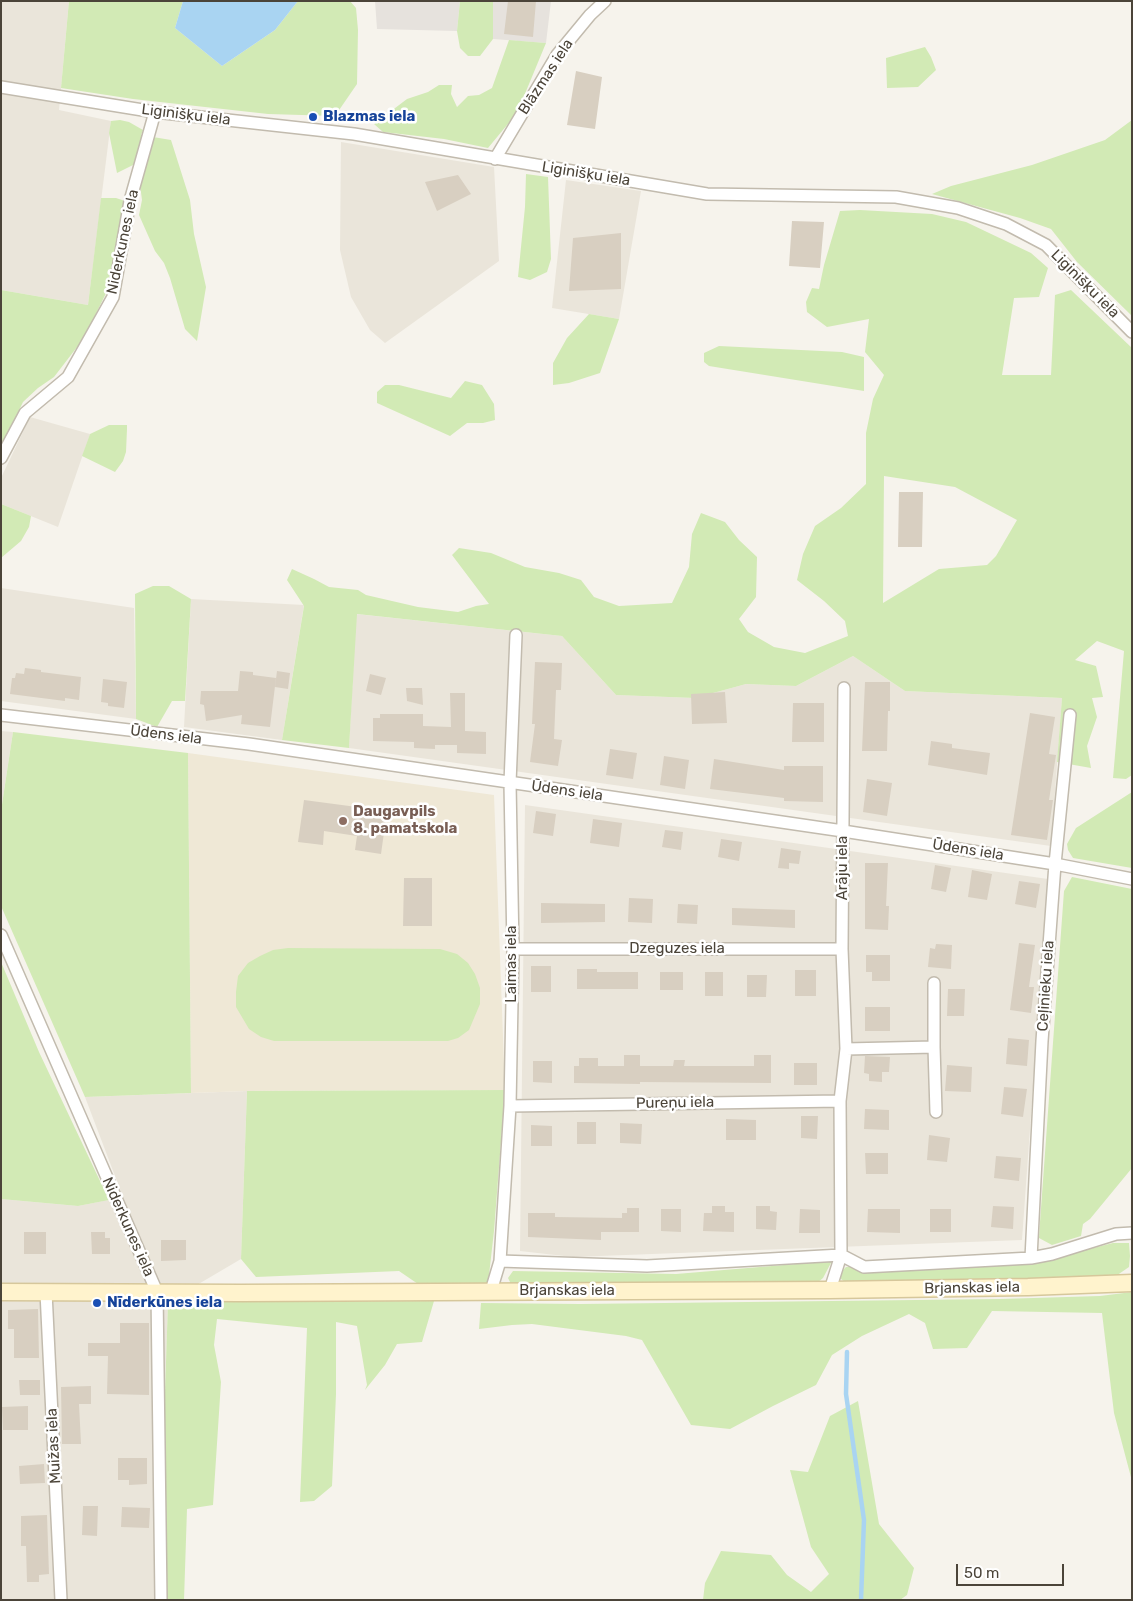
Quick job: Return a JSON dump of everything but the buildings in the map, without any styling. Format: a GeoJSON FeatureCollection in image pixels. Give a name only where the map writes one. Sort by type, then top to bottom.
{"type":"FeatureCollection","features":[{"type":"Feature","properties":{"kind":"main road","name":"Brjanskas iela"},"geometry":{"type":"LineString","coordinates":[[1,1292],[830,1290],[1028,1287],[1132,1283]]}},
{"type":"Feature","properties":{"kind":"street","name":"Blāzmas iela"},"geometry":{"type":"LineString","coordinates":[[495,159],[557,55],[604,1]]}},
{"type":"Feature","properties":{"kind":"street","name":"Liginišķu iela"},"geometry":{"type":"LineString","coordinates":[[1,86],[156,112],[354,134],[707,194],[896,197],[958,208],[1006,224],[1046,245],[1132,332]]}},
{"type":"Feature","properties":{"kind":"street","name":"Niderkunes iela"},"geometry":{"type":"LineString","coordinates":[[1,458],[25,413],[68,377],[113,297],[130,200],[156,112]]}},
{"type":"Feature","properties":{"kind":"street","name":"Laimas iela"},"geometry":{"type":"LineString","coordinates":[[491,1291],[500,1261],[510,1106],[513,949],[510,783],[516,635]]}},
{"type":"Feature","properties":{"kind":"street","name":"Arāju iela"},"geometry":{"type":"LineString","coordinates":[[830,1290],[841,1254],[840,1101],[846,1049],[842,949],[844,688]]}},
{"type":"Feature","properties":{"kind":"street","name":"Ūdens iela"},"geometry":{"type":"LineString","coordinates":[[1,715],[249,744],[843,831],[1055,864],[1132,879]]}},
{"type":"Feature","properties":{"kind":"street","name":"Ceļinieku iela"},"geometry":{"type":"LineString","coordinates":[[1030,1258],[1042,1041],[1055,864],[1070,715]]}},
{"type":"Feature","properties":{"kind":"street","name":"Niderkunes iela"},"geometry":{"type":"LineString","coordinates":[[1,935],[157,1292],[161,1600]]}},
{"type":"Feature","properties":{"kind":"street","name":"Dzeguzes iela"},"geometry":{"type":"LineString","coordinates":[[513,949],[842,949]]}},
{"type":"Feature","properties":{"kind":"street"},"geometry":{"type":"LineString","coordinates":[[934,983],[936,1112]]}},
{"type":"Feature","properties":{"kind":"street"},"geometry":{"type":"LineString","coordinates":[[846,1049],[934,1047]]}},
{"type":"Feature","properties":{"kind":"street","name":"Pureņu iela"},"geometry":{"type":"LineString","coordinates":[[510,1106],[840,1101]]}},
{"type":"Feature","properties":{"kind":"street"},"geometry":{"type":"LineString","coordinates":[[500,1261],[647,1266],[841,1254],[864,1267],[1030,1258],[1052,1254],[1116,1234],[1132,1233]]}},
{"type":"Feature","properties":{"kind":"street","name":"Muižas iela"},"geometry":{"type":"LineString","coordinates":[[46,1292],[61,1600]]}},
{"type":"Feature","properties":{"kind":"shaded area"},"geometry":{"type":"Polygon","coordinates":[[[1,1],[69,1],[59,110],[111,121],[88,305],[1,290],[1,1]]]}},
{"type":"Feature","properties":{"kind":"shaded area"},"geometry":{"type":"Polygon","coordinates":[[[375,1],[460,1],[457,31],[377,29],[375,1]]]}},
{"type":"Feature","properties":{"kind":"shaded area"},"geometry":{"type":"Polygon","coordinates":[[[493,1],[551,1],[546,43],[493,39],[493,1]]]}},
{"type":"Feature","properties":{"kind":"shaded area"},"geometry":{"type":"Polygon","coordinates":[[[341,142],[494,167],[499,261],[385,343],[370,330],[351,297],[340,250],[341,142]]]}},
{"type":"Feature","properties":{"kind":"shaded area"},"geometry":{"type":"Polygon","coordinates":[[[566,180],[641,191],[619,319],[552,308],[566,180]]]}},
{"type":"Feature","properties":{"kind":"shaded area"},"geometry":{"type":"Polygon","coordinates":[[[30,417],[90,434],[58,527],[1,504],[1,478],[30,417]]]}},
{"type":"Feature","properties":{"kind":"shaded area"},"geometry":{"type":"Polygon","coordinates":[[[1,588],[134,608],[136,719],[1,701],[1,588]]]}},
{"type":"Feature","properties":{"kind":"shaded area"},"geometry":{"type":"Polygon","coordinates":[[[191,599],[304,605],[282,740],[184,727],[191,599]]]}},
{"type":"Feature","properties":{"kind":"shaded area"},"geometry":{"type":"Polygon","coordinates":[[[356,614],[562,636],[616,695],[695,698],[746,684],[796,686],[853,656],[905,691],[1062,698],[1051,846],[349,748],[356,614]]]}},
{"type":"Feature","properties":{"kind":"shaded area"},"geometry":{"type":"Polygon","coordinates":[[[1,731],[13,732],[1,811],[1,731]]]}},
{"type":"Feature","properties":{"kind":"shaded area"},"geometry":{"type":"Polygon","coordinates":[[[188,753],[494,795],[505,1090],[191,1093],[188,753]]]}},
{"type":"Feature","properties":{"kind":"shaded area"},"geometry":{"type":"Polygon","coordinates":[[[525,805],[1048,879],[1022,1240],[573,1257],[520,1251],[525,805]]]}},
{"type":"Feature","properties":{"kind":"shaded area"},"geometry":{"type":"Polygon","coordinates":[[[247,1091],[241,1259],[168,1302],[158,1600],[1,1600],[1,1199],[78,1206],[123,1197],[85,1097],[247,1091]]]}},
{"type":"Feature","properties":{"kind":"green space"},"geometry":{"type":"Polygon","coordinates":[[[69,1],[183,1],[175,28],[222,66],[275,30],[298,1],[350,1],[356,8],[358,30],[357,84],[335,116],[268,114],[133,99],[61,88],[69,1]]]}},
{"type":"Feature","properties":{"kind":"green space"},"geometry":{"type":"Polygon","coordinates":[[[460,1],[493,1],[493,39],[480,56],[468,56],[460,48],[457,31],[460,1]]]}},
{"type":"Feature","properties":{"kind":"green space"},"geometry":{"type":"Polygon","coordinates":[[[509,40],[546,43],[517,113],[488,148],[444,139],[383,132],[374,124],[407,99],[428,92],[439,85],[452,85],[451,94],[457,107],[468,96],[479,95],[492,88],[509,40]]]}},
{"type":"Feature","properties":{"kind":"green space"},"geometry":{"type":"Polygon","coordinates":[[[925,47],[936,70],[918,87],[887,88],[886,58],[925,47]]]}},
{"type":"Feature","properties":{"kind":"green space"},"geometry":{"type":"Polygon","coordinates":[[[1132,120],[1132,316],[1077,262],[1051,229],[1020,218],[932,194],[951,186],[1032,165],[1105,140],[1132,120]]]}},
{"type":"Feature","properties":{"kind":"green space"},"geometry":{"type":"Polygon","coordinates":[[[111,121],[129,122],[143,130],[141,135],[171,140],[190,200],[194,234],[206,287],[197,341],[185,329],[164,263],[155,251],[139,215],[142,200],[137,163],[117,173],[109,133],[111,121]]]}},
{"type":"Feature","properties":{"kind":"green space"},"geometry":{"type":"Polygon","coordinates":[[[526,174],[548,177],[551,259],[547,272],[530,280],[518,277],[525,207],[526,174]]]}},
{"type":"Feature","properties":{"kind":"green space"},"geometry":{"type":"Polygon","coordinates":[[[101,198],[116,198],[125,201],[110,285],[84,338],[54,377],[23,402],[1,448],[1,290],[88,305],[101,198]]]}},
{"type":"Feature","properties":{"kind":"green space"},"geometry":{"type":"Polygon","coordinates":[[[860,210],[932,214],[966,222],[1031,253],[1048,268],[1039,297],[1014,298],[1002,375],[1051,375],[1055,295],[1071,290],[1132,348],[1132,775],[1126,779],[1113,778],[1124,651],[1097,641],[1075,660],[1096,666],[1103,697],[1092,698],[1097,717],[1087,746],[1091,768],[1057,762],[1062,698],[905,691],[853,656],[796,686],[746,684],[695,698],[616,695],[562,636],[357,614],[349,748],[282,740],[304,606],[287,580],[292,569],[329,587],[358,590],[366,595],[418,607],[458,612],[489,604],[452,555],[459,548],[491,553],[525,567],[559,573],[581,580],[594,597],[619,606],[672,603],[689,567],[692,534],[701,513],[725,522],[739,540],[757,557],[756,597],[739,619],[748,632],[774,647],[805,653],[848,636],[845,621],[824,601],[797,580],[803,554],[815,526],[841,508],[866,484],[866,433],[873,399],[884,375],[865,352],[869,319],[827,327],[807,312],[806,302],[812,288],[819,289],[840,211],[860,210]],[[884,476],[883,603],[939,569],[987,565],[996,556],[1017,520],[955,487],[884,476]]]}},
{"type":"Feature","properties":{"kind":"green space"},"geometry":{"type":"Polygon","coordinates":[[[589,314],[619,319],[600,373],[569,383],[553,385],[553,363],[567,338],[589,314]]]}},
{"type":"Feature","properties":{"kind":"green space"},"geometry":{"type":"Polygon","coordinates":[[[719,346],[842,352],[864,357],[864,391],[709,366],[704,362],[704,353],[719,346]]]}},
{"type":"Feature","properties":{"kind":"green space"},"geometry":{"type":"Polygon","coordinates":[[[465,381],[482,385],[494,404],[495,420],[483,423],[467,423],[450,436],[377,403],[377,392],[385,385],[399,385],[451,398],[465,381]]]}},
{"type":"Feature","properties":{"kind":"green space"},"geometry":{"type":"Polygon","coordinates":[[[109,425],[127,425],[126,452],[123,461],[115,472],[82,456],[90,434],[109,425]]]}},
{"type":"Feature","properties":{"kind":"green space"},"geometry":{"type":"Polygon","coordinates":[[[1,504],[31,516],[29,527],[21,541],[1,558],[1,504]]]}},
{"type":"Feature","properties":{"kind":"green space"},"geometry":{"type":"Polygon","coordinates":[[[153,586],[169,586],[191,599],[185,701],[172,701],[157,727],[136,719],[135,594],[153,586]]]}},
{"type":"Feature","properties":{"kind":"green space"},"geometry":{"type":"Polygon","coordinates":[[[13,732],[188,753],[191,1093],[85,1097],[1,906],[1,811],[13,732]]]}},
{"type":"Feature","properties":{"kind":"green space"},"geometry":{"type":"Polygon","coordinates":[[[1132,792],[1132,868],[1073,858],[1067,844],[1076,828],[1132,792]]]}},
{"type":"Feature","properties":{"kind":"green space"},"geometry":{"type":"Polygon","coordinates":[[[1072,877],[1132,889],[1132,1168],[1090,1219],[1083,1224],[1081,1236],[1052,1245],[1039,1238],[1064,891],[1072,877]]]}},
{"type":"Feature","properties":{"kind":"green space"},"geometry":{"type":"Polygon","coordinates":[[[288,948],[440,949],[457,954],[468,963],[475,974],[480,988],[480,1004],[469,1030],[458,1038],[448,1041],[274,1041],[261,1037],[249,1029],[236,1007],[238,976],[248,963],[260,956],[273,950],[288,948]]]}},
{"type":"Feature","properties":{"kind":"green space"},"geometry":{"type":"Polygon","coordinates":[[[1,962],[39,1052],[109,1200],[78,1206],[1,1199],[1,962]]]}},
{"type":"Feature","properties":{"kind":"green space"},"geometry":{"type":"Polygon","coordinates":[[[505,1090],[488,1284],[418,1284],[399,1271],[256,1277],[241,1259],[247,1091],[505,1090]]]}},
{"type":"Feature","properties":{"kind":"green space"},"geometry":{"type":"Polygon","coordinates":[[[1113,1243],[1129,1243],[1130,1256],[1129,1267],[1113,1278],[845,1282],[841,1279],[841,1272],[846,1267],[965,1268],[1046,1260],[1113,1243]]]}},
{"type":"Feature","properties":{"kind":"green space"},"geometry":{"type":"Polygon","coordinates":[[[832,1261],[823,1278],[817,1283],[511,1284],[508,1278],[513,1271],[676,1274],[832,1261]]]}},
{"type":"Feature","properties":{"kind":"green space"},"geometry":{"type":"Polygon","coordinates":[[[1132,1292],[1132,1481],[1114,1413],[1102,1313],[992,1311],[967,1348],[933,1349],[925,1323],[909,1314],[862,1336],[832,1355],[816,1385],[730,1429],[691,1425],[642,1340],[626,1336],[532,1324],[479,1329],[481,1303],[580,1304],[1000,1299],[1100,1296],[1132,1292]]]}},
{"type":"Feature","properties":{"kind":"green space"},"geometry":{"type":"Polygon","coordinates":[[[434,1301],[422,1342],[397,1344],[385,1365],[365,1390],[367,1385],[357,1326],[336,1322],[336,1394],[332,1486],[314,1501],[300,1502],[307,1328],[217,1319],[214,1345],[221,1382],[213,1505],[187,1509],[184,1600],[158,1600],[168,1302],[434,1301]]]}},
{"type":"Feature","properties":{"kind":"green space"},"geometry":{"type":"Polygon","coordinates":[[[858,1401],[879,1524],[914,1568],[907,1595],[900,1600],[703,1600],[705,1583],[721,1551],[771,1555],[787,1575],[811,1592],[829,1574],[811,1547],[790,1470],[808,1472],[830,1416],[858,1401]]]}},
{"type":"Feature","properties":{"kind":"water"},"geometry":{"type":"Polygon","coordinates":[[[183,1],[298,1],[275,30],[222,66],[175,28],[183,1]]]}},
{"type":"Feature","properties":{"kind":"waterway"},"geometry":{"type":"LineString","coordinates":[[847,1352],[846,1394],[864,1520],[861,1600]]}},
{"type":"Feature","properties":{"kind":"place","name":"Blazmas iela"},"geometry":{"type":"Point","coordinates":[313,117]}},
{"type":"Feature","properties":{"kind":"place","name":"Daugavpils 8. pamatskola"},"geometry":{"type":"Point","coordinates":[343,821]}},
{"type":"Feature","properties":{"kind":"place","name":"Nīderkūnes iela"},"geometry":{"type":"Point","coordinates":[97,1303]}}]}
